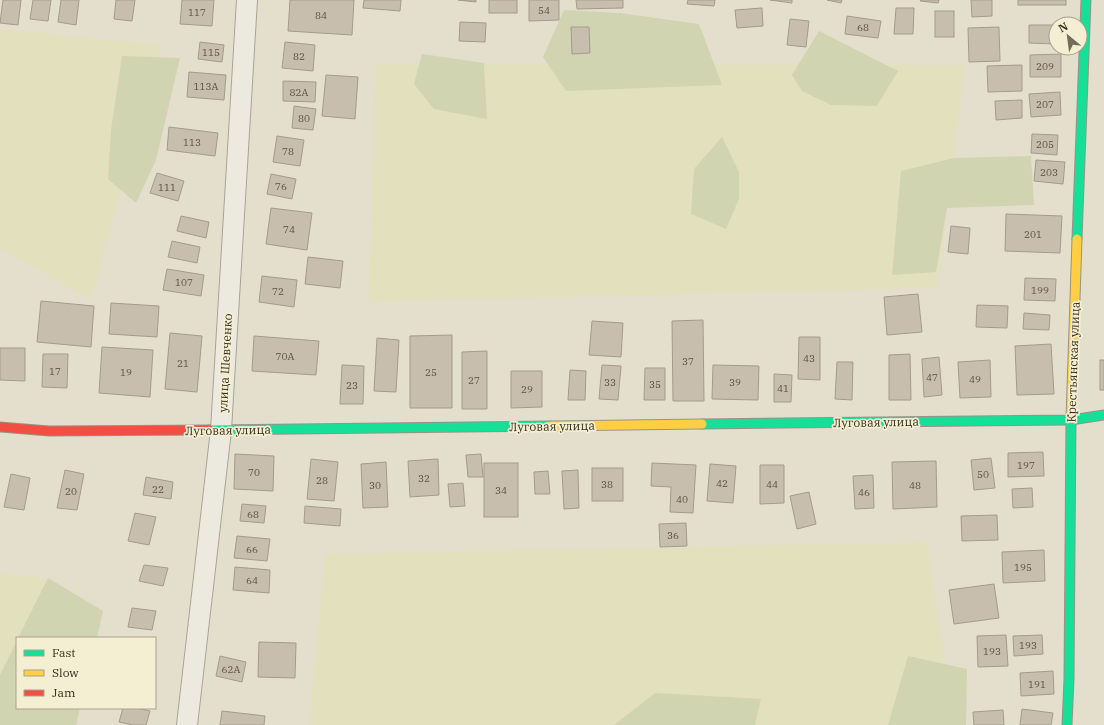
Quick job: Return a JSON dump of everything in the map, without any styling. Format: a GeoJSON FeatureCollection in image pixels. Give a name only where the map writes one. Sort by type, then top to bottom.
{"type":"FeatureCollection","features":[{"type":"Feature","properties":{"kind":"street","name":"улица Шевченко"},"geometry":{"type":"LineString","coordinates":[[187,725],[221,430],[247,0]]}},
{"type":"Feature","properties":{"kind":"street","name":"Крестьянская улица"},"geometry":{"type":"LineString","coordinates":[[1067,725],[1069,671],[1071,420],[1086,0]]}},
{"type":"Feature","properties":{"kind":"street","name":"Луговая улица"},"geometry":{"type":"LineString","coordinates":[[0,427],[49,431],[221,430],[1071,420],[1104,415]]}},
{"type":"Feature","properties":{"kind":"shaded area"},"geometry":{"type":"Polygon","coordinates":[[[0,29],[161,45],[91,299],[0,249],[0,29]]]}},
{"type":"Feature","properties":{"kind":"shaded area"},"geometry":{"type":"Polygon","coordinates":[[[375,64],[965,65],[937,288],[369,302],[375,64]]]}},
{"type":"Feature","properties":{"kind":"shaded area"},"geometry":{"type":"Polygon","coordinates":[[[927,542],[955,725],[309,725],[325,554],[927,542]]]}},
{"type":"Feature","properties":{"kind":"shaded area"},"geometry":{"type":"Polygon","coordinates":[[[0,573],[48,578],[18,637],[16,637],[16,643],[0,675],[0,573]]]}},
{"type":"Feature","properties":{"kind":"green space"},"geometry":{"type":"Polygon","coordinates":[[[564,10],[620,13],[699,24],[722,85],[566,91],[543,57],[564,10]]]}},
{"type":"Feature","properties":{"kind":"green space"},"geometry":{"type":"Polygon","coordinates":[[[819,31],[898,71],[877,106],[831,105],[802,91],[792,75],[819,31]]]}},
{"type":"Feature","properties":{"kind":"green space"},"geometry":{"type":"Polygon","coordinates":[[[422,54],[484,63],[487,119],[434,109],[414,84],[422,54]]]}},
{"type":"Feature","properties":{"kind":"green space"},"geometry":{"type":"Polygon","coordinates":[[[122,56],[180,58],[156,160],[136,203],[108,179],[111,130],[122,56]]]}},
{"type":"Feature","properties":{"kind":"green space"},"geometry":{"type":"Polygon","coordinates":[[[722,137],[739,172],[739,199],[726,229],[691,214],[694,169],[722,137]]]}},
{"type":"Feature","properties":{"kind":"green space"},"geometry":{"type":"Polygon","coordinates":[[[1031,156],[1034,205],[947,208],[936,272],[892,275],[901,171],[954,158],[1031,156]]]}},
{"type":"Feature","properties":{"kind":"green space"},"geometry":{"type":"Polygon","coordinates":[[[48,578],[103,611],[97,637],[18,637],[48,578]]]}},
{"type":"Feature","properties":{"kind":"green space"},"geometry":{"type":"Polygon","coordinates":[[[16,643],[16,709],[80,709],[76,725],[0,725],[0,675],[16,643]]]}},
{"type":"Feature","properties":{"kind":"green space"},"geometry":{"type":"Polygon","coordinates":[[[908,656],[967,669],[966,725],[888,725],[908,656]]]}},
{"type":"Feature","properties":{"kind":"green space"},"geometry":{"type":"Polygon","coordinates":[[[655,693],[761,699],[755,725],[614,725],[655,693]]]}},
{"type":"Feature","properties":{"kind":"building"},"geometry":{"type":"Polygon","coordinates":[[[3,0],[21,0],[18,25],[0,23],[3,0]]]}},
{"type":"Feature","properties":{"kind":"building"},"geometry":{"type":"Polygon","coordinates":[[[33,0],[51,0],[48,21],[30,19],[33,0]]]}},
{"type":"Feature","properties":{"kind":"building"},"geometry":{"type":"Polygon","coordinates":[[[61,0],[79,0],[76,25],[58,22],[61,0]]]}},
{"type":"Feature","properties":{"kind":"building"},"geometry":{"type":"Polygon","coordinates":[[[116,0],[135,0],[132,21],[114,19],[116,0]]]}},
{"type":"Feature","properties":{"kind":"building"},"geometry":{"type":"Polygon","coordinates":[[[182,0],[214,0],[212,26],[180,24],[182,0]]]}},
{"type":"Feature","properties":{"kind":"building"},"geometry":{"type":"Polygon","coordinates":[[[290,0],[354,0],[352,35],[288,31],[290,0]]]}},
{"type":"Feature","properties":{"kind":"building"},"geometry":{"type":"Polygon","coordinates":[[[364,0],[401,0],[400,11],[363,8],[364,0]]]}},
{"type":"Feature","properties":{"kind":"building"},"geometry":{"type":"Polygon","coordinates":[[[458,0],[476,0],[476,2],[458,0]]]}},
{"type":"Feature","properties":{"kind":"building"},"geometry":{"type":"Polygon","coordinates":[[[489,0],[517,0],[517,13],[489,13],[489,0]]]}},
{"type":"Feature","properties":{"kind":"building"},"geometry":{"type":"Polygon","coordinates":[[[529,0],[559,0],[559,20],[529,21],[529,0]]]}},
{"type":"Feature","properties":{"kind":"building"},"geometry":{"type":"Polygon","coordinates":[[[576,0],[623,0],[623,8],[577,9],[576,0]]]}},
{"type":"Feature","properties":{"kind":"building"},"geometry":{"type":"Polygon","coordinates":[[[688,0],[715,0],[714,6],[687,4],[688,0]]]}},
{"type":"Feature","properties":{"kind":"building"},"geometry":{"type":"Polygon","coordinates":[[[770,0],[792,0],[792,3],[770,0]]]}},
{"type":"Feature","properties":{"kind":"building"},"geometry":{"type":"Polygon","coordinates":[[[827,0],[842,0],[841,3],[827,0]]]}},
{"type":"Feature","properties":{"kind":"building"},"geometry":{"type":"Polygon","coordinates":[[[939,0],[938,3],[920,1],[939,0]]]}},
{"type":"Feature","properties":{"kind":"building"},"geometry":{"type":"Polygon","coordinates":[[[971,0],[992,0],[992,16],[972,17],[971,0]]]}},
{"type":"Feature","properties":{"kind":"building"},"geometry":{"type":"Polygon","coordinates":[[[1018,0],[1066,0],[1066,5],[1018,5],[1018,0]]]}},
{"type":"Feature","properties":{"kind":"building"},"geometry":{"type":"Polygon","coordinates":[[[762,8],[763,26],[737,28],[735,10],[762,8]]]}},
{"type":"Feature","properties":{"kind":"building"},"geometry":{"type":"Polygon","coordinates":[[[896,8],[914,8],[913,34],[894,34],[896,8]]]}},
{"type":"Feature","properties":{"kind":"building"},"geometry":{"type":"Polygon","coordinates":[[[935,11],[954,11],[954,37],[935,37],[935,11]]]}},
{"type":"Feature","properties":{"kind":"building"},"geometry":{"type":"Polygon","coordinates":[[[847,16],[881,21],[878,38],[845,34],[847,16]]]}},
{"type":"Feature","properties":{"kind":"building"},"geometry":{"type":"Polygon","coordinates":[[[790,19],[809,21],[806,47],[787,45],[790,19]]]}},
{"type":"Feature","properties":{"kind":"building"},"geometry":{"type":"Polygon","coordinates":[[[460,22],[486,23],[485,42],[459,41],[460,22]]]}},
{"type":"Feature","properties":{"kind":"building"},"geometry":{"type":"Polygon","coordinates":[[[1029,25],[1048,25],[1048,44],[1029,43],[1029,25]]]}},
{"type":"Feature","properties":{"kind":"building"},"geometry":{"type":"Polygon","coordinates":[[[571,27],[589,27],[590,53],[572,54],[571,27]]]}},
{"type":"Feature","properties":{"kind":"building"},"geometry":{"type":"Polygon","coordinates":[[[999,27],[1000,61],[969,62],[968,28],[999,27]]]}},
{"type":"Feature","properties":{"kind":"building"},"geometry":{"type":"Polygon","coordinates":[[[200,42],[224,45],[222,62],[198,59],[200,42]]]}},
{"type":"Feature","properties":{"kind":"building"},"geometry":{"type":"Polygon","coordinates":[[[285,42],[315,45],[313,71],[282,68],[285,42]]]}},
{"type":"Feature","properties":{"kind":"building"},"geometry":{"type":"Polygon","coordinates":[[[1030,55],[1061,56],[1061,77],[1030,77],[1030,55]]]}},
{"type":"Feature","properties":{"kind":"building"},"geometry":{"type":"Polygon","coordinates":[[[1022,65],[1022,91],[988,92],[987,66],[1022,65]]]}},
{"type":"Feature","properties":{"kind":"building"},"geometry":{"type":"Polygon","coordinates":[[[189,72],[226,75],[224,100],[187,97],[189,72]]]}},
{"type":"Feature","properties":{"kind":"building"},"geometry":{"type":"Polygon","coordinates":[[[326,75],[358,77],[355,119],[322,116],[326,75]]]}},
{"type":"Feature","properties":{"kind":"building"},"geometry":{"type":"Polygon","coordinates":[[[283,81],[316,82],[315,102],[283,101],[283,81]]]}},
{"type":"Feature","properties":{"kind":"building"},"geometry":{"type":"Polygon","coordinates":[[[1060,92],[1061,115],[1031,117],[1029,94],[1060,92]]]}},
{"type":"Feature","properties":{"kind":"building"},"geometry":{"type":"Polygon","coordinates":[[[1022,100],[1022,118],[996,120],[995,101],[1022,100]]]}},
{"type":"Feature","properties":{"kind":"building"},"geometry":{"type":"Polygon","coordinates":[[[294,106],[316,109],[313,130],[292,128],[294,106]]]}},
{"type":"Feature","properties":{"kind":"building"},"geometry":{"type":"Polygon","coordinates":[[[169,127],[218,133],[215,156],[167,150],[169,127]]]}},
{"type":"Feature","properties":{"kind":"building"},"geometry":{"type":"Polygon","coordinates":[[[1032,134],[1058,135],[1057,155],[1031,153],[1032,134]]]}},
{"type":"Feature","properties":{"kind":"building"},"geometry":{"type":"Polygon","coordinates":[[[277,136],[304,140],[300,166],[273,162],[277,136]]]}},
{"type":"Feature","properties":{"kind":"building"},"geometry":{"type":"Polygon","coordinates":[[[1036,160],[1065,162],[1063,184],[1034,181],[1036,160]]]}},
{"type":"Feature","properties":{"kind":"building"},"geometry":{"type":"Polygon","coordinates":[[[157,173],[184,181],[178,201],[150,193],[157,173]]]}},
{"type":"Feature","properties":{"kind":"building"},"geometry":{"type":"Polygon","coordinates":[[[271,174],[296,179],[292,199],[267,194],[271,174]]]}},
{"type":"Feature","properties":{"kind":"building"},"geometry":{"type":"Polygon","coordinates":[[[271,208],[312,213],[307,250],[266,244],[271,208]]]}},
{"type":"Feature","properties":{"kind":"building"},"geometry":{"type":"Polygon","coordinates":[[[1006,214],[1062,216],[1060,253],[1005,251],[1006,214]]]}},
{"type":"Feature","properties":{"kind":"building"},"geometry":{"type":"Polygon","coordinates":[[[181,216],[209,222],[206,238],[177,231],[181,216]]]}},
{"type":"Feature","properties":{"kind":"building"},"geometry":{"type":"Polygon","coordinates":[[[951,226],[970,228],[968,254],[948,252],[951,226]]]}},
{"type":"Feature","properties":{"kind":"building"},"geometry":{"type":"Polygon","coordinates":[[[172,241],[200,247],[197,263],[168,257],[172,241]]]}},
{"type":"Feature","properties":{"kind":"building"},"geometry":{"type":"Polygon","coordinates":[[[308,257],[343,261],[340,288],[305,284],[308,257]]]}},
{"type":"Feature","properties":{"kind":"building"},"geometry":{"type":"Polygon","coordinates":[[[167,269],[204,275],[201,296],[163,290],[167,269]]]}},
{"type":"Feature","properties":{"kind":"building"},"geometry":{"type":"Polygon","coordinates":[[[262,276],[297,280],[294,307],[259,302],[262,276]]]}},
{"type":"Feature","properties":{"kind":"building"},"geometry":{"type":"Polygon","coordinates":[[[1025,278],[1056,279],[1055,301],[1024,300],[1025,278]]]}},
{"type":"Feature","properties":{"kind":"building"},"geometry":{"type":"Polygon","coordinates":[[[918,294],[922,332],[887,335],[884,297],[918,294]]]}},
{"type":"Feature","properties":{"kind":"building"},"geometry":{"type":"Polygon","coordinates":[[[41,301],[94,306],[91,347],[37,342],[41,301]]]}},
{"type":"Feature","properties":{"kind":"building"},"geometry":{"type":"Polygon","coordinates":[[[111,303],[159,306],[157,337],[109,334],[111,303]]]}},
{"type":"Feature","properties":{"kind":"building"},"geometry":{"type":"Polygon","coordinates":[[[977,305],[1008,306],[1007,328],[976,327],[977,305]]]}},
{"type":"Feature","properties":{"kind":"building"},"geometry":{"type":"Polygon","coordinates":[[[1024,313],[1050,315],[1049,330],[1023,329],[1024,313]]]}},
{"type":"Feature","properties":{"kind":"building"},"geometry":{"type":"Polygon","coordinates":[[[703,320],[704,401],[673,401],[672,321],[703,320]]]}},
{"type":"Feature","properties":{"kind":"building"},"geometry":{"type":"Polygon","coordinates":[[[592,321],[623,323],[621,357],[589,355],[592,321]]]}},
{"type":"Feature","properties":{"kind":"building"},"geometry":{"type":"Polygon","coordinates":[[[170,333],[202,336],[197,392],[165,389],[170,333]]]}},
{"type":"Feature","properties":{"kind":"building"},"geometry":{"type":"Polygon","coordinates":[[[452,335],[452,408],[410,408],[410,336],[452,335]]]}},
{"type":"Feature","properties":{"kind":"building"},"geometry":{"type":"Polygon","coordinates":[[[254,336],[319,341],[316,375],[252,371],[254,336]]]}},
{"type":"Feature","properties":{"kind":"building"},"geometry":{"type":"Polygon","coordinates":[[[799,337],[820,337],[820,380],[798,379],[799,337]]]}},
{"type":"Feature","properties":{"kind":"building"},"geometry":{"type":"Polygon","coordinates":[[[377,338],[399,340],[396,392],[374,391],[377,338]]]}},
{"type":"Feature","properties":{"kind":"building"},"geometry":{"type":"Polygon","coordinates":[[[1051,344],[1054,394],[1017,395],[1015,346],[1051,344]]]}},
{"type":"Feature","properties":{"kind":"building"},"geometry":{"type":"Polygon","coordinates":[[[102,347],[153,350],[150,397],[99,393],[102,347]]]}},
{"type":"Feature","properties":{"kind":"building"},"geometry":{"type":"Polygon","coordinates":[[[0,348],[25,348],[25,381],[0,380],[0,348]]]}},
{"type":"Feature","properties":{"kind":"building"},"geometry":{"type":"Polygon","coordinates":[[[487,351],[487,409],[462,409],[462,352],[487,351]]]}},
{"type":"Feature","properties":{"kind":"building"},"geometry":{"type":"Polygon","coordinates":[[[43,354],[68,354],[67,388],[42,387],[43,354]]]}},
{"type":"Feature","properties":{"kind":"building"},"geometry":{"type":"Polygon","coordinates":[[[910,354],[911,400],[889,400],[889,355],[910,354]]]}},
{"type":"Feature","properties":{"kind":"building"},"geometry":{"type":"Polygon","coordinates":[[[939,357],[942,395],[924,397],[922,359],[939,357]]]}},
{"type":"Feature","properties":{"kind":"building"},"geometry":{"type":"Polygon","coordinates":[[[990,360],[991,397],[960,398],[958,362],[990,360]]]}},
{"type":"Feature","properties":{"kind":"building"},"geometry":{"type":"Polygon","coordinates":[[[1100,360],[1104,360],[1104,390],[1100,390],[1100,360]]]}},
{"type":"Feature","properties":{"kind":"building"},"geometry":{"type":"Polygon","coordinates":[[[837,362],[853,362],[852,400],[835,399],[837,362]]]}},
{"type":"Feature","properties":{"kind":"building"},"geometry":{"type":"Polygon","coordinates":[[[342,365],[364,366],[363,404],[340,404],[342,365]]]}},
{"type":"Feature","properties":{"kind":"building"},"geometry":{"type":"Polygon","coordinates":[[[602,365],[621,366],[618,400],[599,399],[602,365]]]}},
{"type":"Feature","properties":{"kind":"building"},"geometry":{"type":"Polygon","coordinates":[[[713,365],[759,366],[758,400],[712,399],[713,365]]]}},
{"type":"Feature","properties":{"kind":"building"},"geometry":{"type":"Polygon","coordinates":[[[645,368],[665,368],[665,400],[644,400],[645,368]]]}},
{"type":"Feature","properties":{"kind":"building"},"geometry":{"type":"Polygon","coordinates":[[[570,370],[586,371],[585,400],[568,400],[570,370]]]}},
{"type":"Feature","properties":{"kind":"building"},"geometry":{"type":"Polygon","coordinates":[[[511,371],[542,371],[542,407],[511,408],[511,371]]]}},
{"type":"Feature","properties":{"kind":"building"},"geometry":{"type":"Polygon","coordinates":[[[774,374],[792,375],[791,402],[774,402],[774,374]]]}},
{"type":"Feature","properties":{"kind":"building"},"geometry":{"type":"Polygon","coordinates":[[[1043,452],[1044,476],[1008,477],[1008,453],[1043,452]]]}},
{"type":"Feature","properties":{"kind":"building"},"geometry":{"type":"Polygon","coordinates":[[[235,454],[274,456],[273,491],[234,489],[235,454]]]}},
{"type":"Feature","properties":{"kind":"building"},"geometry":{"type":"Polygon","coordinates":[[[481,454],[483,477],[468,477],[466,455],[481,454]]]}},
{"type":"Feature","properties":{"kind":"building"},"geometry":{"type":"Polygon","coordinates":[[[991,458],[995,488],[974,490],[971,460],[991,458]]]}},
{"type":"Feature","properties":{"kind":"building"},"geometry":{"type":"Polygon","coordinates":[[[311,459],[338,462],[334,501],[307,499],[311,459]]]}},
{"type":"Feature","properties":{"kind":"building"},"geometry":{"type":"Polygon","coordinates":[[[438,459],[439,495],[410,497],[408,461],[438,459]]]}},
{"type":"Feature","properties":{"kind":"building"},"geometry":{"type":"Polygon","coordinates":[[[936,461],[937,507],[893,509],[892,462],[936,461]]]}},
{"type":"Feature","properties":{"kind":"building"},"geometry":{"type":"Polygon","coordinates":[[[386,462],[388,507],[363,508],[361,464],[386,462]]]}},
{"type":"Feature","properties":{"kind":"building"},"geometry":{"type":"Polygon","coordinates":[[[484,463],[518,463],[518,517],[484,517],[484,463]]]}},
{"type":"Feature","properties":{"kind":"building"},"geometry":{"type":"Polygon","coordinates":[[[652,463],[696,465],[693,513],[670,512],[671,487],[651,486],[652,463]]]}},
{"type":"Feature","properties":{"kind":"building"},"geometry":{"type":"Polygon","coordinates":[[[710,464],[736,466],[733,503],[707,501],[710,464]]]}},
{"type":"Feature","properties":{"kind":"building"},"geometry":{"type":"Polygon","coordinates":[[[760,465],[784,465],[784,503],[760,504],[760,465]]]}},
{"type":"Feature","properties":{"kind":"building"},"geometry":{"type":"Polygon","coordinates":[[[592,468],[623,468],[623,501],[592,501],[592,468]]]}},
{"type":"Feature","properties":{"kind":"building"},"geometry":{"type":"Polygon","coordinates":[[[65,470],[84,474],[77,510],[57,508],[65,470]]]}},
{"type":"Feature","properties":{"kind":"building"},"geometry":{"type":"Polygon","coordinates":[[[578,470],[579,508],[564,509],[562,471],[578,470]]]}},
{"type":"Feature","properties":{"kind":"building"},"geometry":{"type":"Polygon","coordinates":[[[548,471],[550,494],[535,494],[534,472],[548,471]]]}},
{"type":"Feature","properties":{"kind":"building"},"geometry":{"type":"Polygon","coordinates":[[[11,474],[30,478],[24,510],[4,507],[11,474]]]}},
{"type":"Feature","properties":{"kind":"building"},"geometry":{"type":"Polygon","coordinates":[[[873,475],[874,508],[855,509],[853,476],[873,475]]]}},
{"type":"Feature","properties":{"kind":"building"},"geometry":{"type":"Polygon","coordinates":[[[146,477],[173,482],[171,499],[143,495],[146,477]]]}},
{"type":"Feature","properties":{"kind":"building"},"geometry":{"type":"Polygon","coordinates":[[[463,483],[465,506],[450,507],[448,484],[463,483]]]}},
{"type":"Feature","properties":{"kind":"building"},"geometry":{"type":"Polygon","coordinates":[[[1032,488],[1033,507],[1013,508],[1012,489],[1032,488]]]}},
{"type":"Feature","properties":{"kind":"building"},"geometry":{"type":"Polygon","coordinates":[[[809,492],[816,524],[797,529],[790,496],[809,492]]]}},
{"type":"Feature","properties":{"kind":"building"},"geometry":{"type":"Polygon","coordinates":[[[242,504],[266,506],[264,523],[240,521],[242,504]]]}},
{"type":"Feature","properties":{"kind":"building"},"geometry":{"type":"Polygon","coordinates":[[[305,506],[341,509],[340,526],[304,523],[305,506]]]}},
{"type":"Feature","properties":{"kind":"building"},"geometry":{"type":"Polygon","coordinates":[[[135,513],[156,517],[149,545],[128,541],[135,513]]]}},
{"type":"Feature","properties":{"kind":"building"},"geometry":{"type":"Polygon","coordinates":[[[997,515],[998,540],[962,541],[961,516],[997,515]]]}},
{"type":"Feature","properties":{"kind":"building"},"geometry":{"type":"Polygon","coordinates":[[[686,523],[687,546],[660,547],[659,524],[686,523]]]}},
{"type":"Feature","properties":{"kind":"building"},"geometry":{"type":"Polygon","coordinates":[[[237,536],[270,539],[267,561],[234,558],[237,536]]]}},
{"type":"Feature","properties":{"kind":"building"},"geometry":{"type":"Polygon","coordinates":[[[1044,550],[1045,581],[1003,583],[1002,552],[1044,550]]]}},
{"type":"Feature","properties":{"kind":"building"},"geometry":{"type":"Polygon","coordinates":[[[144,565],[168,568],[163,586],[139,581],[144,565]]]}},
{"type":"Feature","properties":{"kind":"building"},"geometry":{"type":"Polygon","coordinates":[[[235,567],[270,570],[269,593],[233,590],[235,567]]]}},
{"type":"Feature","properties":{"kind":"building"},"geometry":{"type":"Polygon","coordinates":[[[994,584],[999,618],[954,624],[949,590],[994,584]]]}},
{"type":"Feature","properties":{"kind":"building"},"geometry":{"type":"Polygon","coordinates":[[[132,608],[156,611],[152,630],[128,627],[132,608]]]}},
{"type":"Feature","properties":{"kind":"building"},"geometry":{"type":"Polygon","coordinates":[[[1006,635],[1008,666],[978,667],[977,636],[1006,635]]]}},
{"type":"Feature","properties":{"kind":"building"},"geometry":{"type":"Polygon","coordinates":[[[1042,635],[1043,654],[1014,656],[1013,636],[1042,635]]]}},
{"type":"Feature","properties":{"kind":"building"},"geometry":{"type":"Polygon","coordinates":[[[259,642],[296,643],[295,678],[258,677],[259,642]]]}},
{"type":"Feature","properties":{"kind":"building"},"geometry":{"type":"Polygon","coordinates":[[[220,656],[246,662],[242,682],[216,676],[220,656]]]}},
{"type":"Feature","properties":{"kind":"building"},"geometry":{"type":"Polygon","coordinates":[[[1053,671],[1054,694],[1021,696],[1020,673],[1053,671]]]}},
{"type":"Feature","properties":{"kind":"building"},"geometry":{"type":"Polygon","coordinates":[[[123,709],[141,709],[150,711],[146,725],[133,725],[119,722],[123,709]]]}},
{"type":"Feature","properties":{"kind":"building"},"geometry":{"type":"Polygon","coordinates":[[[1022,709],[1053,713],[1051,725],[1020,725],[1022,709]]]}},
{"type":"Feature","properties":{"kind":"building"},"geometry":{"type":"Polygon","coordinates":[[[1003,710],[1004,725],[974,725],[973,712],[1003,710]]]}},
{"type":"Feature","properties":{"kind":"building"},"geometry":{"type":"Polygon","coordinates":[[[222,711],[265,716],[264,725],[220,725],[222,711]]]}},
{"type":"Feature","properties":{"kind":"traffic: fast"},"geometry":{"type":"LineString","coordinates":[[1077,239],[1086,0]]}},
{"type":"Feature","properties":{"kind":"traffic: fast"},"geometry":{"type":"LineString","coordinates":[[702,424],[1071,420],[1104,415]]}},
{"type":"Feature","properties":{"kind":"traffic: fast"},"geometry":{"type":"LineString","coordinates":[[1067,725],[1069,679],[1071,418]]}},
{"type":"Feature","properties":{"kind":"traffic: fast"},"geometry":{"type":"LineString","coordinates":[[209,430],[550,426]]}},
{"type":"Feature","properties":{"kind":"traffic: slow"},"geometry":{"type":"LineString","coordinates":[[1071,418],[1077,239]]}},
{"type":"Feature","properties":{"kind":"traffic: slow"},"geometry":{"type":"LineString","coordinates":[[550,426],[702,424]]}},
{"type":"Feature","properties":{"kind":"traffic: jam"},"geometry":{"type":"LineString","coordinates":[[0,427],[49,431],[209,430]]}}]}
